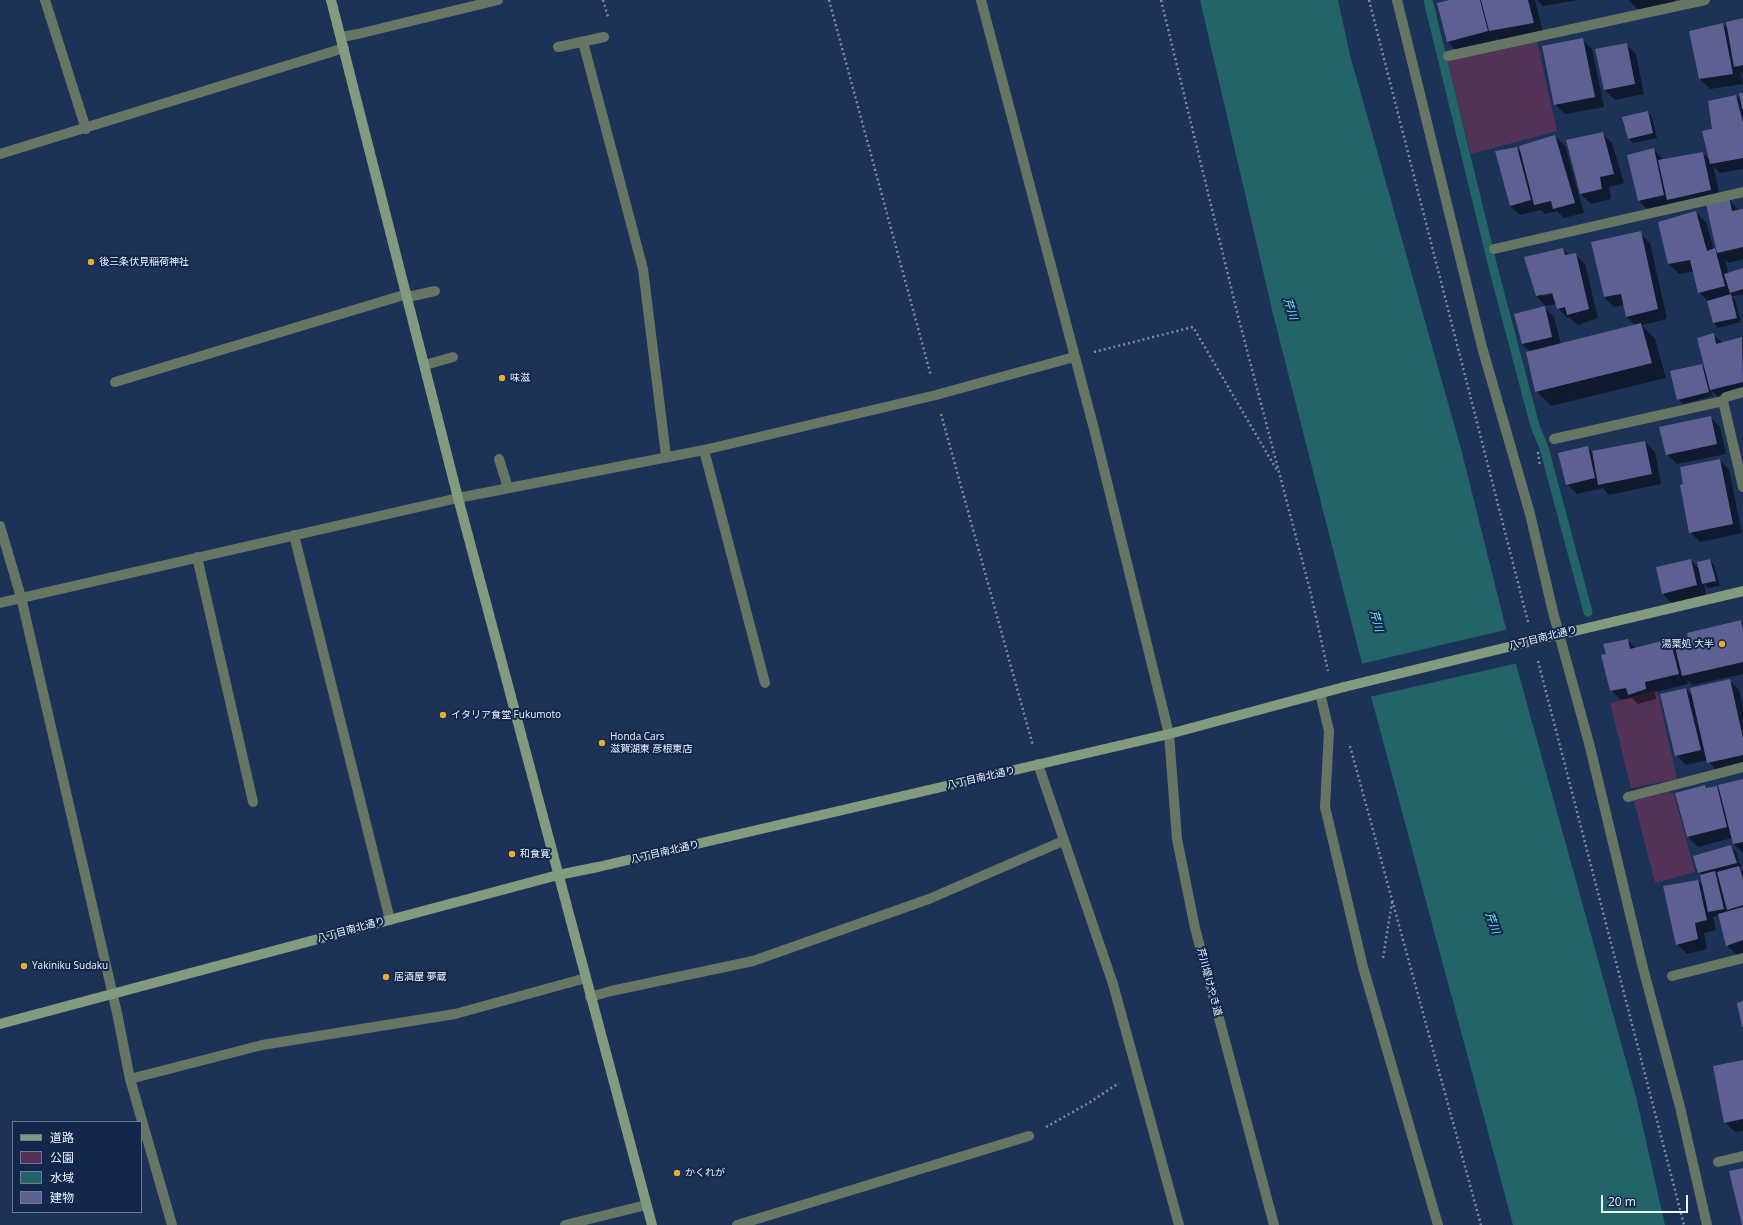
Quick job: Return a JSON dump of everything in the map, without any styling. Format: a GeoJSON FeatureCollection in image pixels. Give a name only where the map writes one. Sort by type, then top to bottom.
{"type":"FeatureCollection","features":[{"type":"Feature","properties":{"kind":"street"},"geometry":{"type":"LineString","coordinates":[[45,0],[86,129]]}},
{"type":"Feature","properties":{"kind":"street"},"geometry":{"type":"LineString","coordinates":[[331,0],[458,498],[652,1225]]}},
{"type":"Feature","properties":{"kind":"street"},"geometry":{"type":"LineString","coordinates":[[341,37],[498,0]]}},
{"type":"Feature","properties":{"kind":"street","name":"芹川堤けやき道"},"geometry":{"type":"LineString","coordinates":[[981,0],[1122,542],[1169,734],[1177,839],[1193,921],[1274,1225]]}},
{"type":"Feature","properties":{"kind":"street"},"geometry":{"type":"LineString","coordinates":[[1397,0],[1482,347],[1530,514],[1590,747],[1643,968],[1680,1107],[1707,1225]]}},
{"type":"Feature","properties":{"kind":"street"},"geometry":{"type":"LineString","coordinates":[[1448,56],[1706,0]]}},
{"type":"Feature","properties":{"kind":"street"},"geometry":{"type":"LineString","coordinates":[[558,47],[604,36]]}},
{"type":"Feature","properties":{"kind":"street"},"geometry":{"type":"LineString","coordinates":[[583,42],[643,269],[666,456]]}},
{"type":"Feature","properties":{"kind":"street"},"geometry":{"type":"LineString","coordinates":[[0,154],[239,85],[344,48]]}},
{"type":"Feature","properties":{"kind":"street"},"geometry":{"type":"LineString","coordinates":[[1494,250],[1743,192]]}},
{"type":"Feature","properties":{"kind":"street"},"geometry":{"type":"LineString","coordinates":[[115,382],[407,296],[435,291]]}},
{"type":"Feature","properties":{"kind":"street"},"geometry":{"type":"LineString","coordinates":[[0,603],[21,596],[458,498],[666,456],[704,450],[936,395],[1074,356]]}},
{"type":"Feature","properties":{"kind":"street"},"geometry":{"type":"LineString","coordinates":[[425,365],[454,357]]}},
{"type":"Feature","properties":{"kind":"street"},"geometry":{"type":"LineString","coordinates":[[1554,439],[1723,401],[1726,397],[1743,392]]}},
{"type":"Feature","properties":{"kind":"street"},"geometry":{"type":"LineString","coordinates":[[1723,401],[1743,487]]}},
{"type":"Feature","properties":{"kind":"street"},"geometry":{"type":"LineString","coordinates":[[704,450],[765,683]]}},
{"type":"Feature","properties":{"kind":"street"},"geometry":{"type":"LineString","coordinates":[[500,459],[508,488]]}},
{"type":"Feature","properties":{"kind":"street"},"geometry":{"type":"LineString","coordinates":[[0,526],[21,596],[130,1079],[172,1225]]}},
{"type":"Feature","properties":{"kind":"street"},"geometry":{"type":"LineString","coordinates":[[294,535],[390,920]]}},
{"type":"Feature","properties":{"kind":"street"},"geometry":{"type":"LineString","coordinates":[[197,557],[253,802]]}},
{"type":"Feature","properties":{"kind":"street","name":"八丁目南北通り"},"geometry":{"type":"LineString","coordinates":[[0,1024],[558,875],[598,868],[1169,734],[1333,689],[1743,591]]}},
{"type":"Feature","properties":{"kind":"street"},"geometry":{"type":"LineString","coordinates":[[1320,693],[1329,730],[1325,807],[1364,967],[1438,1225]]}},
{"type":"Feature","properties":{"kind":"street"},"geometry":{"type":"LineString","coordinates":[[1038,764],[1113,984],[1179,1225]]}},
{"type":"Feature","properties":{"kind":"street"},"geometry":{"type":"LineString","coordinates":[[1628,797],[1743,767]]}},
{"type":"Feature","properties":{"kind":"street"},"geometry":{"type":"LineString","coordinates":[[590,997],[611,991],[753,961],[929,899],[1063,841]]}},
{"type":"Feature","properties":{"kind":"street"},"geometry":{"type":"LineString","coordinates":[[1672,976],[1743,958]]}},
{"type":"Feature","properties":{"kind":"street"},"geometry":{"type":"LineString","coordinates":[[130,1079],[262,1045],[455,1014],[586,978]]}},
{"type":"Feature","properties":{"kind":"street"},"geometry":{"type":"LineString","coordinates":[[737,1225],[1028,1136]]}},
{"type":"Feature","properties":{"kind":"street"},"geometry":{"type":"LineString","coordinates":[[1718,1162],[1743,1156]]}},
{"type":"Feature","properties":{"kind":"street"},"geometry":{"type":"LineString","coordinates":[[564,1225],[646,1204]]}},
{"type":"Feature","properties":{"kind":"path"},"geometry":{"type":"LineString","coordinates":[[829,0],[1038,764]]}},
{"type":"Feature","properties":{"kind":"path"},"geometry":{"type":"LineString","coordinates":[[1162,0],[1238,316],[1310,590],[1329,674]]}},
{"type":"Feature","properties":{"kind":"path"},"geometry":{"type":"LineString","coordinates":[[1369,0],[1528,623]]}},
{"type":"Feature","properties":{"kind":"path"},"geometry":{"type":"LineString","coordinates":[[1074,356],[1193,327],[1280,476]]}},
{"type":"Feature","properties":{"kind":"path"},"geometry":{"type":"LineString","coordinates":[[1536,653],[1684,1225]]}},
{"type":"Feature","properties":{"kind":"path"},"geometry":{"type":"LineString","coordinates":[[1348,740],[1481,1225]]}},
{"type":"Feature","properties":{"kind":"path"},"geometry":{"type":"LineString","coordinates":[[1383,962],[1392,899]]}},
{"type":"Feature","properties":{"kind":"path"},"geometry":{"type":"LineString","coordinates":[[1028,1136],[1087,1104],[1136,1072]]}},
{"type":"Feature","properties":{"kind":"green space"},"geometry":{"type":"Polygon","coordinates":[[[1537,42],[1557,131],[1471,154],[1447,60],[1537,42]]]}},
{"type":"Feature","properties":{"kind":"green space"},"geometry":{"type":"Polygon","coordinates":[[[1657,690],[1677,779],[1631,788],[1610,703],[1657,690]]]}},
{"type":"Feature","properties":{"kind":"green space"},"geometry":{"type":"Polygon","coordinates":[[[1670,792],[1674,795],[1695,872],[1655,883],[1634,801],[1670,792]]]}},
{"type":"Feature","properties":{"kind":"water","name":"芹川"},"geometry":{"type":"Polygon","coordinates":[[[1200,0],[1338,0],[1350,55],[1461,449],[1504,621],[1636,1097],[1665,1225],[1513,1225],[1358,648],[1273,314],[1200,0]]]}},
{"type":"Feature","properties":{"kind":"pier"},"geometry":{"type":"Polygon","coordinates":[[[1509,629],[1518,663],[1369,697],[1361,664],[1509,629]]]}},
{"type":"Feature","properties":{"kind":"building"},"geometry":{"type":"Polygon","coordinates":[[[1450,0],[1480,0],[1488,31],[1447,42],[1437,3],[1450,0]]]}},
{"type":"Feature","properties":{"kind":"building"},"geometry":{"type":"Polygon","coordinates":[[[1481,0],[1528,0],[1534,23],[1489,31],[1481,0]]]}},
{"type":"Feature","properties":{"kind":"building"},"geometry":{"type":"Polygon","coordinates":[[[1743,18],[1743,65],[1734,67],[1726,22],[1743,18]]]}},
{"type":"Feature","properties":{"kind":"building"},"geometry":{"type":"Polygon","coordinates":[[[1723,23],[1733,74],[1699,79],[1689,31],[1723,23]]]}},
{"type":"Feature","properties":{"kind":"building"},"geometry":{"type":"Polygon","coordinates":[[[1583,38],[1595,97],[1554,105],[1542,46],[1583,38]]]}},
{"type":"Feature","properties":{"kind":"building"},"geometry":{"type":"Polygon","coordinates":[[[1627,43],[1635,84],[1604,90],[1595,49],[1627,43]]]}},
{"type":"Feature","properties":{"kind":"building"},"geometry":{"type":"Polygon","coordinates":[[[1739,93],[1743,93],[1743,109],[1742,109],[1739,93]]]}},
{"type":"Feature","properties":{"kind":"building"},"geometry":{"type":"Polygon","coordinates":[[[1736,95],[1743,123],[1743,158],[1710,164],[1702,131],[1712,129],[1708,101],[1736,95]]]}},
{"type":"Feature","properties":{"kind":"building"},"geometry":{"type":"Polygon","coordinates":[[[1648,111],[1653,133],[1628,139],[1622,117],[1648,111]]]}},
{"type":"Feature","properties":{"kind":"building"},"geometry":{"type":"Polygon","coordinates":[[[1603,132],[1614,174],[1600,177],[1602,189],[1580,194],[1566,140],[1603,132]]]}},
{"type":"Feature","properties":{"kind":"building"},"geometry":{"type":"Polygon","coordinates":[[[1555,135],[1575,203],[1553,209],[1551,201],[1534,205],[1519,146],[1555,135]]]}},
{"type":"Feature","properties":{"kind":"building"},"geometry":{"type":"Polygon","coordinates":[[[1517,147],[1531,200],[1510,206],[1495,151],[1517,147]]]}},
{"type":"Feature","properties":{"kind":"building"},"geometry":{"type":"Polygon","coordinates":[[[1654,148],[1664,195],[1638,201],[1627,155],[1654,148]]]}},
{"type":"Feature","properties":{"kind":"building"},"geometry":{"type":"Polygon","coordinates":[[[1703,152],[1711,190],[1667,200],[1658,160],[1703,152]]]}},
{"type":"Feature","properties":{"kind":"building"},"geometry":{"type":"Polygon","coordinates":[[[1729,197],[1732,211],[1743,209],[1743,247],[1717,253],[1706,204],[1729,197]]]}},
{"type":"Feature","properties":{"kind":"building"},"geometry":{"type":"Polygon","coordinates":[[[1696,211],[1707,251],[1715,248],[1725,286],[1698,293],[1690,260],[1668,264],[1658,222],[1696,211]]]}},
{"type":"Feature","properties":{"kind":"building"},"geometry":{"type":"Polygon","coordinates":[[[1641,231],[1658,309],[1626,317],[1621,294],[1604,297],[1591,242],[1641,231]]]}},
{"type":"Feature","properties":{"kind":"building"},"geometry":{"type":"Polygon","coordinates":[[[1563,248],[1565,255],[1576,253],[1589,309],[1567,315],[1565,307],[1557,309],[1552,293],[1536,296],[1524,257],[1563,248]]]}},
{"type":"Feature","properties":{"kind":"building"},"geometry":{"type":"Polygon","coordinates":[[[1743,268],[1743,289],[1730,293],[1724,274],[1743,268]]]}},
{"type":"Feature","properties":{"kind":"building"},"geometry":{"type":"Polygon","coordinates":[[[1731,294],[1737,318],[1713,323],[1707,301],[1731,294]]]}},
{"type":"Feature","properties":{"kind":"building"},"geometry":{"type":"Polygon","coordinates":[[[1545,306],[1552,337],[1522,344],[1514,314],[1545,306]]]}},
{"type":"Feature","properties":{"kind":"building"},"geometry":{"type":"Polygon","coordinates":[[[1641,323],[1652,363],[1535,392],[1526,352],[1641,323]]]}},
{"type":"Feature","properties":{"kind":"building"},"geometry":{"type":"Polygon","coordinates":[[[1714,333],[1716,344],[1742,337],[1743,382],[1710,390],[1697,338],[1714,333]]]}},
{"type":"Feature","properties":{"kind":"building"},"geometry":{"type":"Polygon","coordinates":[[[1702,364],[1709,392],[1677,400],[1670,371],[1702,364]]]}},
{"type":"Feature","properties":{"kind":"building"},"geometry":{"type":"Polygon","coordinates":[[[1711,416],[1717,444],[1666,455],[1659,427],[1711,416]]]}},
{"type":"Feature","properties":{"kind":"building"},"geometry":{"type":"Polygon","coordinates":[[[1645,441],[1652,474],[1598,485],[1592,451],[1645,441]]]}},
{"type":"Feature","properties":{"kind":"building"},"geometry":{"type":"Polygon","coordinates":[[[1588,446],[1595,478],[1566,485],[1558,453],[1588,446]]]}},
{"type":"Feature","properties":{"kind":"building"},"geometry":{"type":"Polygon","coordinates":[[[1720,459],[1733,524],[1689,533],[1680,485],[1683,484],[1680,467],[1720,459]]]}},
{"type":"Feature","properties":{"kind":"building"},"geometry":{"type":"Polygon","coordinates":[[[1691,559],[1697,585],[1662,594],[1656,567],[1691,559]]]}},
{"type":"Feature","properties":{"kind":"building"},"geometry":{"type":"Polygon","coordinates":[[[1710,559],[1716,581],[1702,584],[1697,562],[1710,559]]]}},
{"type":"Feature","properties":{"kind":"building"},"geometry":{"type":"Polygon","coordinates":[[[1741,620],[1743,630],[1743,662],[1682,676],[1674,643],[1688,639],[1687,633],[1741,620]]]}},
{"type":"Feature","properties":{"kind":"building"},"geometry":{"type":"Polygon","coordinates":[[[1628,639],[1630,649],[1670,639],[1679,674],[1645,682],[1646,689],[1628,695],[1626,688],[1610,691],[1601,655],[1606,654],[1603,644],[1628,639]]]}},
{"type":"Feature","properties":{"kind":"building"},"geometry":{"type":"Polygon","coordinates":[[[1730,679],[1743,738],[1743,755],[1707,763],[1690,688],[1730,679]]]}},
{"type":"Feature","properties":{"kind":"building"},"geometry":{"type":"Polygon","coordinates":[[[1686,688],[1701,750],[1675,756],[1660,694],[1686,688]]]}},
{"type":"Feature","properties":{"kind":"building"},"geometry":{"type":"Polygon","coordinates":[[[1743,779],[1743,842],[1733,844],[1718,785],[1743,779]]]}},
{"type":"Feature","properties":{"kind":"building"},"geometry":{"type":"Polygon","coordinates":[[[1705,785],[1706,788],[1717,786],[1727,827],[1687,837],[1675,793],[1705,785]]]}},
{"type":"Feature","properties":{"kind":"building"},"geometry":{"type":"Polygon","coordinates":[[[1731,845],[1737,863],[1698,873],[1693,856],[1731,845]]]}},
{"type":"Feature","properties":{"kind":"building"},"geometry":{"type":"Polygon","coordinates":[[[1739,866],[1743,879],[1743,905],[1727,910],[1717,872],[1739,866]]]}},
{"type":"Feature","properties":{"kind":"building"},"geometry":{"type":"Polygon","coordinates":[[[1715,871],[1724,909],[1708,912],[1700,875],[1715,871]]]}},
{"type":"Feature","properties":{"kind":"building"},"geometry":{"type":"Polygon","coordinates":[[[1698,880],[1707,920],[1695,923],[1698,939],[1676,945],[1663,886],[1698,880]]]}},
{"type":"Feature","properties":{"kind":"building"},"geometry":{"type":"Polygon","coordinates":[[[1743,907],[1743,940],[1726,946],[1718,914],[1743,907]]]}},
{"type":"Feature","properties":{"kind":"building"},"geometry":{"type":"Polygon","coordinates":[[[1743,1001],[1743,1027],[1742,1027],[1737,1003],[1743,1001]]]}},
{"type":"Feature","properties":{"kind":"building"},"geometry":{"type":"Polygon","coordinates":[[[1743,1060],[1743,1119],[1724,1123],[1713,1066],[1743,1060]]]}},
{"type":"Feature","properties":{"kind":"building"},"geometry":{"type":"Polygon","coordinates":[[[1743,1168],[1743,1225],[1742,1225],[1729,1171],[1743,1168]]]}},
{"type":"Feature","properties":{"kind":"waterway"},"geometry":{"type":"LineString","coordinates":[[1428,0],[1494,271],[1535,426],[1544,448],[1588,612]]}},
{"type":"Feature","properties":{"kind":"place","name":"後三条伏見稲荷神社"},"geometry":{"type":"Point","coordinates":[91,262]}},
{"type":"Feature","properties":{"kind":"place","name":"味滋"},"geometry":{"type":"Point","coordinates":[502,378]}},
{"type":"Feature","properties":{"kind":"place","name":"湯葉処 大半"},"geometry":{"type":"Point","coordinates":[1722,644]}},
{"type":"Feature","properties":{"kind":"place","name":"イタリア食堂 Fukumoto"},"geometry":{"type":"Point","coordinates":[443,715]}},
{"type":"Feature","properties":{"kind":"place","name":"Honda Cars 滋賀湖東 彦根東店"},"geometry":{"type":"Point","coordinates":[602,743]}},
{"type":"Feature","properties":{"kind":"place","name":"和食寛"},"geometry":{"type":"Point","coordinates":[512,854]}},
{"type":"Feature","properties":{"kind":"place","name":"Yakiniku Sudaku"},"geometry":{"type":"Point","coordinates":[24,966]}},
{"type":"Feature","properties":{"kind":"place","name":"居酒屋 夢蔵"},"geometry":{"type":"Point","coordinates":[386,977]}},
{"type":"Feature","properties":{"kind":"place","name":"かくれが"},"geometry":{"type":"Point","coordinates":[677,1173]}}]}
